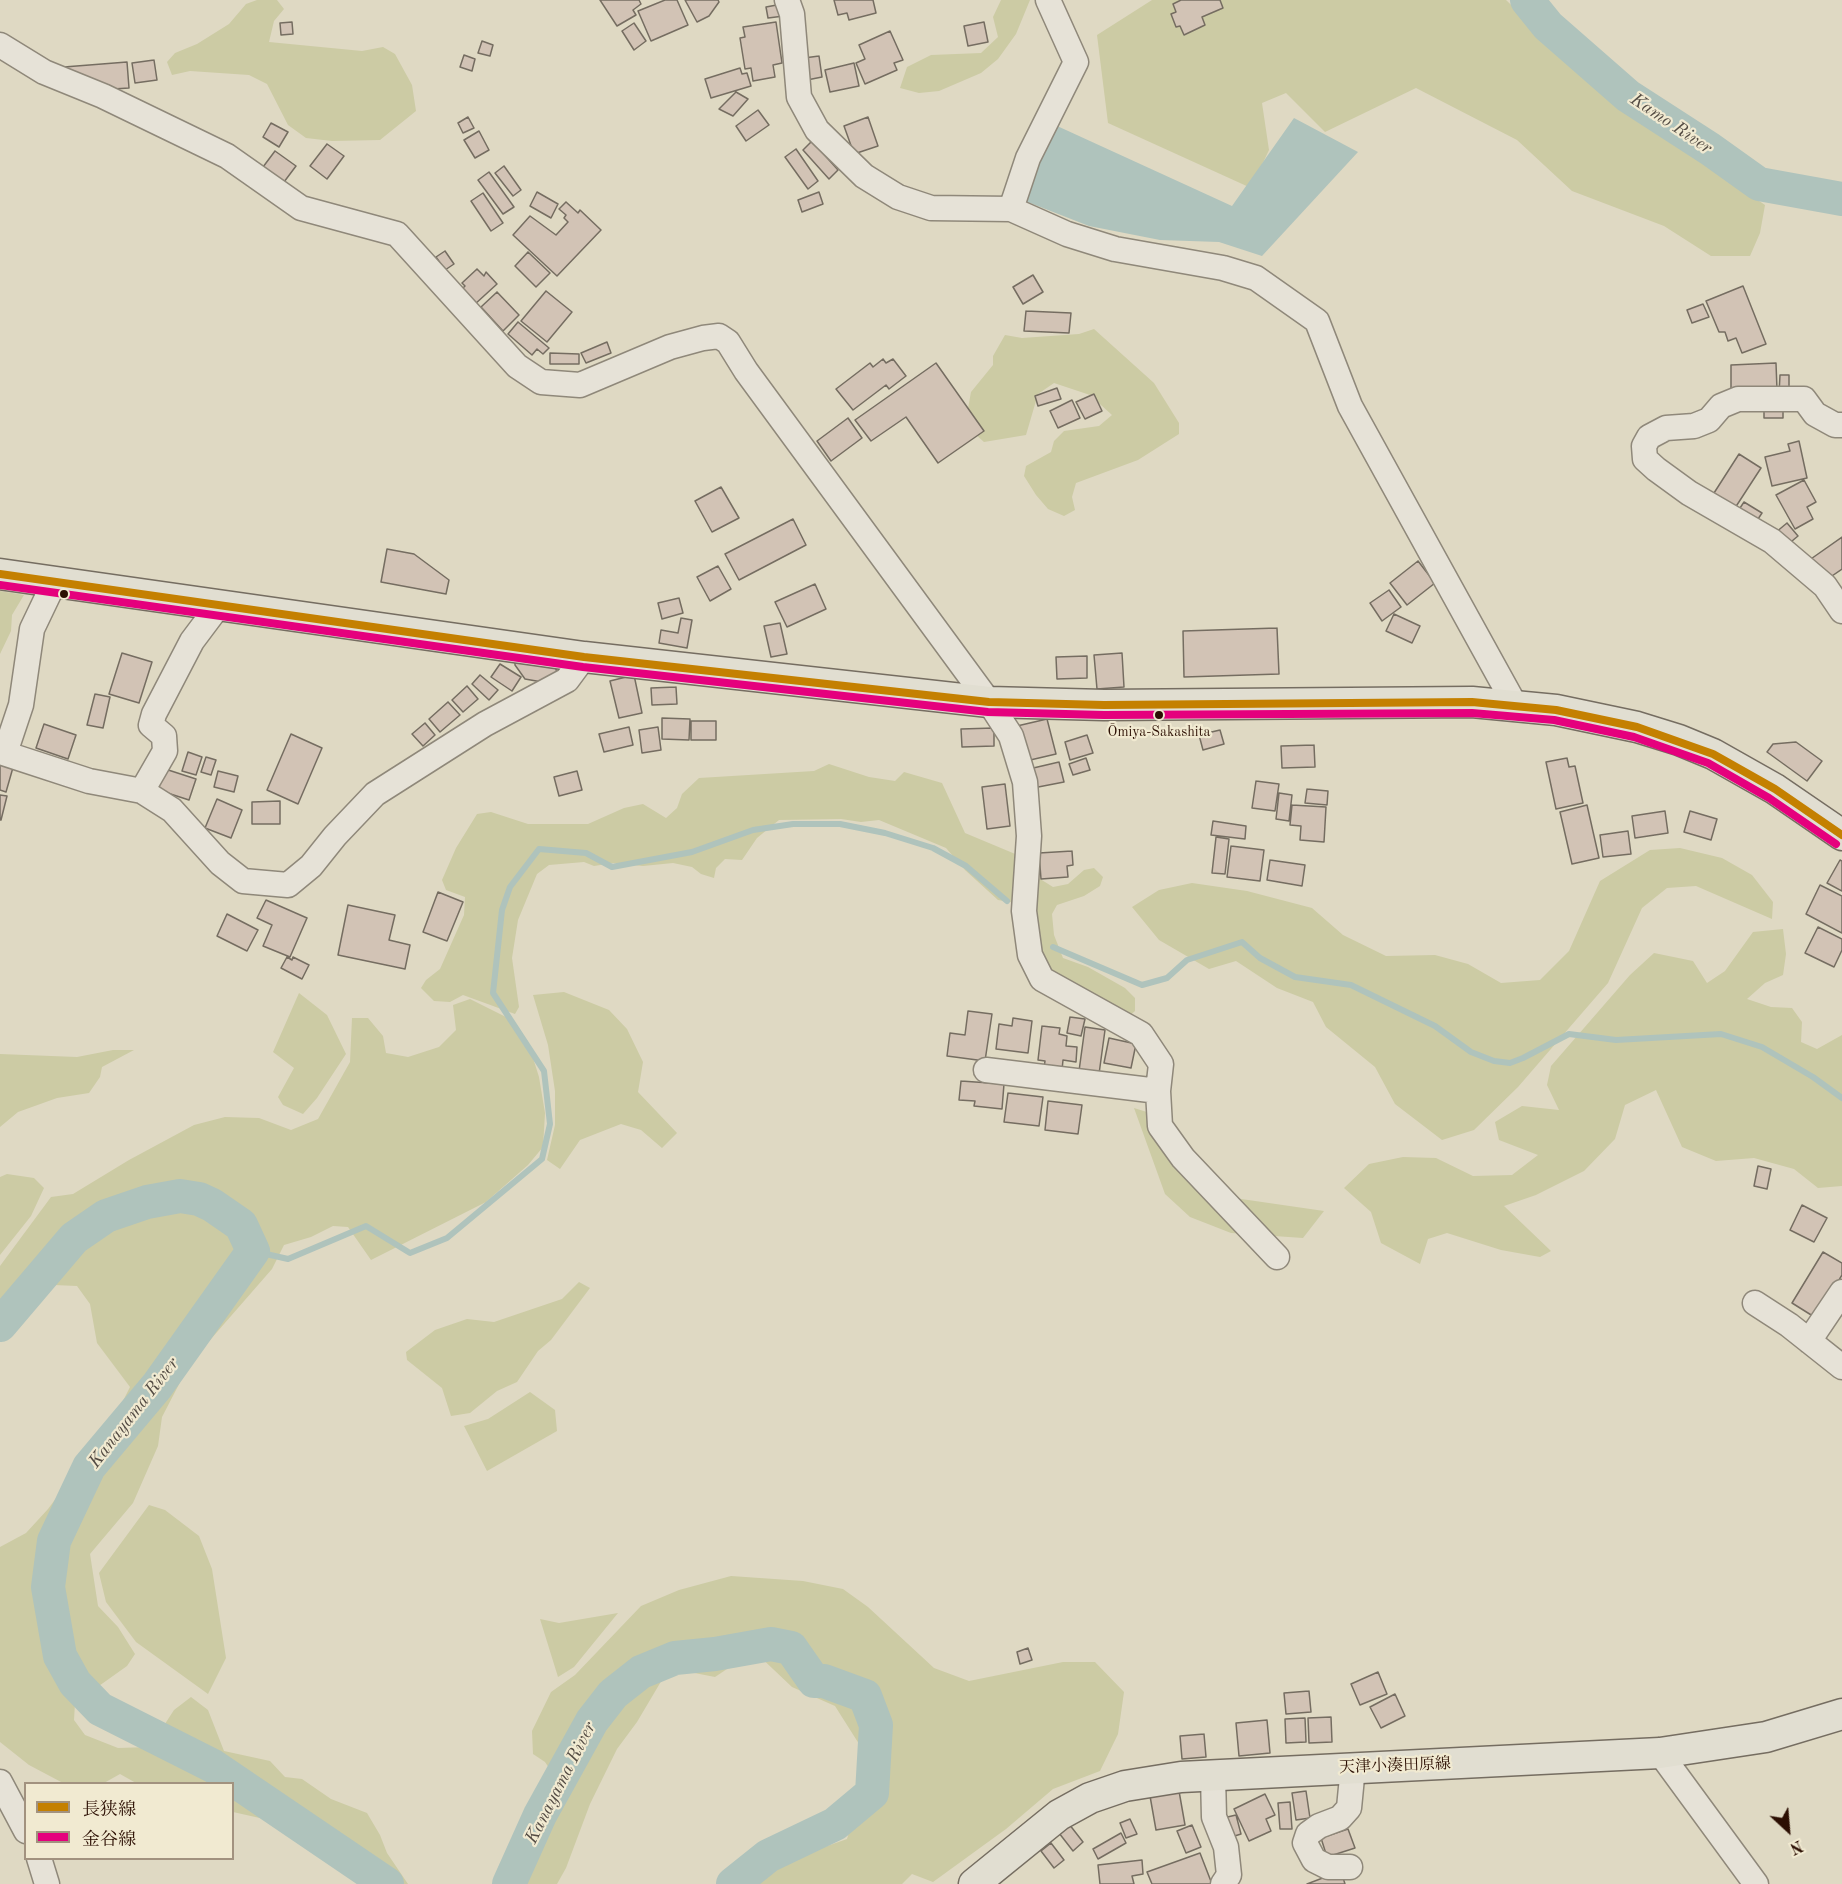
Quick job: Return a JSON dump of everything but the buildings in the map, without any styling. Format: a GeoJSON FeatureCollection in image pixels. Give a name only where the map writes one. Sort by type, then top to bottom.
{"type":"FeatureCollection","features":[{"type":"Feature","properties":{"kind":"main road"},"geometry":{"type":"LineString","coordinates":[[0,574],[584,657],[989,702],[1172,705],[1451,702],[1515,705],[1592,717],[1679,740],[1745,771],[1842,835]]}},
{"type":"Feature","properties":{"kind":"main road","name":"天津小湊田原線"},"geometry":{"type":"LineString","coordinates":[[974,1884],[1043,1827],[1090,1798],[1125,1786],[1181,1777],[1659,1753],[1766,1737],[1842,1714]]}},
{"type":"Feature","properties":{"kind":"street"},"geometry":{"type":"LineString","coordinates":[[787,0],[792,14],[799,97],[817,130],[864,176],[898,196],[931,208],[1011,209],[1067,234],[1115,249],[1223,268],[1256,278],[1317,321],[1350,406],[1515,705]]}},
{"type":"Feature","properties":{"kind":"street"},"geometry":{"type":"LineString","coordinates":[[1011,209],[1028,158],[1076,62],[1048,0]]}},
{"type":"Feature","properties":{"kind":"street"},"geometry":{"type":"LineString","coordinates":[[6,57],[227,156],[301,208],[397,234],[517,366],[541,382],[580,385],[670,347],[719,336],[728,342],[746,371],[989,702],[1011,736],[1025,782],[1029,836],[1024,911],[1030,955],[1042,979],[1141,1034],[1161,1064],[1158,1091],[1160,1126],[1183,1158],[1277,1257]]}},
{"type":"Feature","properties":{"kind":"street"},"geometry":{"type":"LineString","coordinates":[[1842,425],[1835,425],[1815,414],[1804,399],[1738,399],[1721,406],[1709,420],[1694,426],[1666,428],[1649,437],[1644,446],[1645,459],[1689,493],[1772,541],[1835,584],[1842,611]]}},
{"type":"Feature","properties":{"kind":"street"},"geometry":{"type":"LineString","coordinates":[[54,583],[32,629],[21,705],[2,752],[89,781],[142,792],[172,810],[220,863],[243,881],[288,885],[311,866],[335,836],[375,794],[485,724],[567,680],[584,657]]}},
{"type":"Feature","properties":{"kind":"street"},"geometry":{"type":"LineString","coordinates":[[142,792],[165,751],[164,736],[151,725],[154,714],[192,641],[219,605]]}},
{"type":"Feature","properties":{"kind":"street"},"geometry":{"type":"LineString","coordinates":[[986,1070],[1158,1091]]}},
{"type":"Feature","properties":{"kind":"street"},"geometry":{"type":"LineString","coordinates":[[1809,1341],[1842,1292]]}},
{"type":"Feature","properties":{"kind":"street"},"geometry":{"type":"LineString","coordinates":[[1755,1303],[1842,1367]]}},
{"type":"Feature","properties":{"kind":"street"},"geometry":{"type":"LineString","coordinates":[[1659,1753],[1756,1884]]}},
{"type":"Feature","properties":{"kind":"street"},"geometry":{"type":"LineString","coordinates":[[1350,1868],[1328,1867],[1314,1860],[1305,1843],[1308,1834],[1319,1826],[1340,1818],[1349,1808],[1353,1767]]}},
{"type":"Feature","properties":{"kind":"street"},"geometry":{"type":"LineString","coordinates":[[1213,1776],[1214,1817],[1226,1847],[1229,1875],[1223,1884]]}},
{"type":"Feature","properties":{"kind":"street"},"geometry":{"type":"LineString","coordinates":[[0,1782],[24,1827]]}},
{"type":"Feature","properties":{"kind":"street"},"geometry":{"type":"LineString","coordinates":[[40,1860],[47,1884]]}},
{"type":"Feature","properties":{"kind":"green space"},"geometry":{"type":"Polygon","coordinates":[[[257,0],[277,0],[284,9],[274,21],[269,42],[362,51],[383,47],[395,54],[412,85],[416,111],[380,140],[332,141],[306,138],[288,125],[267,84],[249,75],[190,71],[172,75],[167,62],[175,53],[197,44],[229,24],[246,4],[257,0]]]}},
{"type":"Feature","properties":{"kind":"green space"},"geometry":{"type":"Polygon","coordinates":[[[1001,0],[1030,0],[1016,34],[998,59],[981,73],[939,91],[919,93],[900,88],[907,67],[931,55],[981,53],[998,37],[993,17],[1001,0]]]}},
{"type":"Feature","properties":{"kind":"green space"},"geometry":{"type":"Polygon","coordinates":[[[1152,0],[1506,0],[1607,97],[1765,205],[1760,233],[1750,256],[1711,256],[1664,226],[1572,191],[1517,140],[1416,88],[1325,132],[1286,93],[1262,103],[1269,150],[1251,188],[1108,123],[1097,35],[1152,0]]]}},
{"type":"Feature","properties":{"kind":"green space"},"geometry":{"type":"Polygon","coordinates":[[[1094,329],[1154,383],[1179,423],[1179,434],[1138,460],[1076,483],[1072,497],[1075,510],[1064,516],[1048,509],[1036,495],[1024,476],[1026,466],[1051,452],[1054,441],[1064,431],[1099,426],[1112,415],[1090,395],[1054,383],[1038,394],[1026,435],[984,442],[965,425],[971,392],[993,365],[993,356],[1005,335],[1022,338],[1079,334],[1094,329]]]}},
{"type":"Feature","properties":{"kind":"green space"},"geometry":{"type":"Polygon","coordinates":[[[0,591],[24,595],[12,615],[11,631],[0,654],[0,591]]]}},
{"type":"Feature","properties":{"kind":"green space"},"geometry":{"type":"Polygon","coordinates":[[[829,764],[869,777],[895,781],[904,772],[942,783],[965,833],[1020,856],[1037,877],[1053,887],[1068,884],[1084,870],[1094,868],[1103,877],[1100,886],[1084,896],[1057,905],[1052,914],[1054,935],[1063,958],[1088,967],[1125,988],[1135,998],[1135,1011],[1127,1018],[1053,980],[1016,903],[998,900],[965,870],[946,848],[879,820],[861,822],[841,819],[779,820],[757,838],[742,860],[725,859],[716,868],[714,878],[701,874],[692,867],[673,863],[643,866],[613,863],[594,866],[584,862],[549,865],[537,874],[518,920],[512,958],[519,1007],[515,1014],[463,995],[450,1002],[434,1001],[421,988],[426,980],[440,969],[464,915],[465,897],[446,890],[442,880],[456,848],[477,814],[491,812],[528,824],[588,824],[624,808],[643,804],[666,818],[677,808],[682,794],[699,778],[814,771],[829,764]]]}},
{"type":"Feature","properties":{"kind":"green space"},"geometry":{"type":"Polygon","coordinates":[[[1680,848],[1722,858],[1752,875],[1773,902],[1772,919],[1696,886],[1667,888],[1642,908],[1608,983],[1518,1087],[1474,1130],[1442,1140],[1395,1104],[1375,1067],[1326,1027],[1313,1002],[1277,988],[1236,961],[1209,969],[1159,940],[1132,907],[1159,890],[1192,883],[1247,891],[1312,908],[1343,935],[1386,956],[1435,955],[1468,964],[1501,983],[1540,980],[1569,951],[1600,881],[1650,850],[1680,848]]]}},
{"type":"Feature","properties":{"kind":"green space"},"geometry":{"type":"Polygon","coordinates":[[[1783,929],[1786,954],[1783,975],[1765,983],[1747,999],[1771,1007],[1792,1008],[1802,1022],[1801,1042],[1817,1049],[1842,1035],[1842,1186],[1818,1188],[1794,1169],[1754,1158],[1716,1161],[1682,1147],[1656,1090],[1625,1105],[1615,1139],[1584,1171],[1536,1195],[1504,1206],[1551,1251],[1540,1257],[1501,1250],[1447,1233],[1428,1239],[1420,1264],[1381,1243],[1371,1212],[1344,1188],[1369,1164],[1403,1157],[1436,1158],[1473,1176],[1512,1175],[1538,1155],[1499,1140],[1495,1122],[1522,1106],[1559,1110],[1547,1085],[1551,1066],[1630,975],[1654,953],[1693,961],[1707,983],[1725,971],[1753,932],[1783,929]]]}},
{"type":"Feature","properties":{"kind":"green space"},"geometry":{"type":"Polygon","coordinates":[[[564,992],[609,1010],[627,1029],[643,1062],[638,1092],[677,1133],[662,1148],[641,1130],[621,1124],[580,1140],[560,1169],[547,1160],[555,1125],[555,1091],[548,1045],[533,995],[564,992]]]}},
{"type":"Feature","properties":{"kind":"green space"},"geometry":{"type":"Polygon","coordinates":[[[299,993],[327,1015],[346,1054],[317,1098],[303,1114],[283,1105],[278,1097],[294,1068],[273,1052],[299,993]]]}},
{"type":"Feature","properties":{"kind":"green space"},"geometry":{"type":"Polygon","coordinates":[[[470,999],[514,1021],[528,1042],[539,1077],[545,1113],[543,1147],[528,1165],[486,1202],[371,1260],[348,1227],[333,1226],[311,1237],[284,1245],[272,1269],[190,1363],[162,1417],[158,1446],[133,1503],[90,1554],[98,1606],[118,1627],[135,1654],[127,1666],[75,1703],[74,1720],[85,1735],[118,1748],[150,1747],[174,1710],[191,1697],[208,1710],[224,1751],[270,1761],[285,1777],[302,1779],[331,1799],[367,1813],[387,1853],[408,1884],[371,1884],[345,1870],[282,1823],[234,1812],[234,1782],[134,1782],[120,1774],[106,1782],[61,1782],[29,1765],[0,1742],[0,1547],[26,1533],[48,1509],[111,1425],[130,1387],[97,1343],[90,1304],[77,1286],[54,1285],[28,1308],[8,1332],[0,1335],[0,1266],[51,1197],[73,1194],[194,1125],[225,1117],[259,1118],[291,1130],[318,1119],[350,1062],[352,1018],[368,1018],[383,1036],[386,1053],[408,1057],[439,1047],[456,1030],[453,1005],[470,999]]]}},
{"type":"Feature","properties":{"kind":"green space"},"geometry":{"type":"Polygon","coordinates":[[[113,1050],[134,1050],[102,1067],[100,1077],[89,1093],[57,1098],[18,1112],[0,1127],[0,1054],[77,1057],[113,1050]]]}},
{"type":"Feature","properties":{"kind":"green space"},"geometry":{"type":"Polygon","coordinates":[[[1134,1108],[1150,1113],[1200,1193],[1324,1211],[1303,1238],[1231,1233],[1190,1217],[1165,1194],[1134,1108]]]}},
{"type":"Feature","properties":{"kind":"green space"},"geometry":{"type":"Polygon","coordinates":[[[7,1174],[34,1178],[44,1188],[31,1216],[0,1255],[0,1177],[7,1174]]]}},
{"type":"Feature","properties":{"kind":"green space"},"geometry":{"type":"Polygon","coordinates":[[[579,1282],[590,1288],[551,1340],[538,1351],[517,1382],[497,1391],[470,1413],[451,1416],[442,1388],[407,1360],[406,1352],[435,1330],[467,1319],[494,1322],[562,1299],[579,1282]]]}},
{"type":"Feature","properties":{"kind":"green space"},"geometry":{"type":"Polygon","coordinates":[[[530,1392],[555,1410],[557,1431],[487,1471],[464,1426],[488,1419],[530,1392]]]}},
{"type":"Feature","properties":{"kind":"green space"},"geometry":{"type":"Polygon","coordinates":[[[149,1505],[165,1510],[199,1536],[212,1569],[226,1658],[208,1694],[136,1642],[106,1602],[99,1573],[149,1505]]]}},
{"type":"Feature","properties":{"kind":"green space"},"geometry":{"type":"Polygon","coordinates":[[[731,1576],[803,1581],[843,1589],[868,1607],[934,1668],[969,1681],[1063,1662],[1095,1662],[1124,1692],[1118,1734],[1100,1771],[1053,1789],[1006,1829],[933,1882],[912,1874],[902,1884],[748,1884],[813,1851],[847,1839],[865,1779],[866,1755],[835,1706],[792,1687],[754,1651],[715,1677],[669,1668],[637,1722],[617,1749],[590,1804],[566,1868],[557,1884],[499,1884],[509,1869],[535,1799],[551,1771],[545,1762],[533,1754],[532,1731],[551,1692],[575,1675],[641,1606],[679,1590],[731,1576]]]}},
{"type":"Feature","properties":{"kind":"green space"},"geometry":{"type":"Polygon","coordinates":[[[618,1613],[574,1667],[558,1677],[540,1619],[559,1623],[618,1613]]]}},
{"type":"Feature","properties":{"kind":"water"},"geometry":{"type":"Polygon","coordinates":[[[1294,118],[1358,152],[1262,256],[1219,242],[1160,240],[1089,226],[1025,201],[1030,182],[1055,125],[1232,206],[1294,118]]]}},
{"type":"Feature","properties":{"kind":"waterway","name":"Kamo River"},"geometry":{"type":"LineString","coordinates":[[1527,0],[1548,26],[1628,96],[1759,184],[1842,199]]}},
{"type":"Feature","properties":{"kind":"waterway"},"geometry":{"type":"LineString","coordinates":[[253,1251],[288,1259],[366,1226],[410,1253],[447,1238],[542,1159],[550,1124],[544,1071],[493,993],[502,910],[510,887],[539,849],[586,853],[612,867],[692,852],[753,830],[793,824],[840,824],[885,833],[933,848],[966,866],[1007,901]]}},
{"type":"Feature","properties":{"kind":"waterway"},"geometry":{"type":"LineString","coordinates":[[1053,947],[1142,985],[1167,978],[1187,960],[1242,942],[1260,958],[1295,977],[1351,985],[1435,1026],[1471,1052],[1494,1061],[1510,1063],[1569,1034],[1616,1040],[1721,1034],[1762,1047],[1813,1077],[1842,1098]]}},
{"type":"Feature","properties":{"kind":"waterway","name":"Kanayama River"},"geometry":{"type":"LineString","coordinates":[[0,1325],[74,1238],[106,1216],[147,1202],[180,1196],[199,1199],[212,1205],[241,1225],[253,1251],[157,1386],[89,1467],[54,1541],[48,1587],[60,1656],[75,1683],[100,1709],[213,1766],[387,1884]]}},
{"type":"Feature","properties":{"kind":"waterway","name":"Kanayama River"},"geometry":{"type":"LineString","coordinates":[[509,1884],[540,1815],[592,1721],[613,1694],[641,1672],[675,1658],[715,1654],[771,1644],[791,1648],[814,1681],[824,1681],[865,1696],[876,1725],[872,1793],[835,1824],[768,1856],[733,1884]]}},
{"type":"Feature","properties":{"kind":"transit line","name":"長狭線"},"geometry":{"type":"LineString","coordinates":[[0,574],[584,657],[989,702],[1104,705],[1472,702],[1556,710],[1637,727],[1713,754],[1775,789],[1842,835]]}},
{"type":"Feature","properties":{"kind":"transit line","name":"金谷線"},"geometry":{"type":"LineString","coordinates":[[0,585],[583,667],[988,712],[1104,715],[1472,713],[1554,720],[1634,737],[1708,763],[1769,798],[1836,844]]}},
{"type":"Feature","properties":{"kind":"place","name":"Ōmiya-Sakashita"},"geometry":{"type":"Point","coordinates":[1159,715]}}]}
